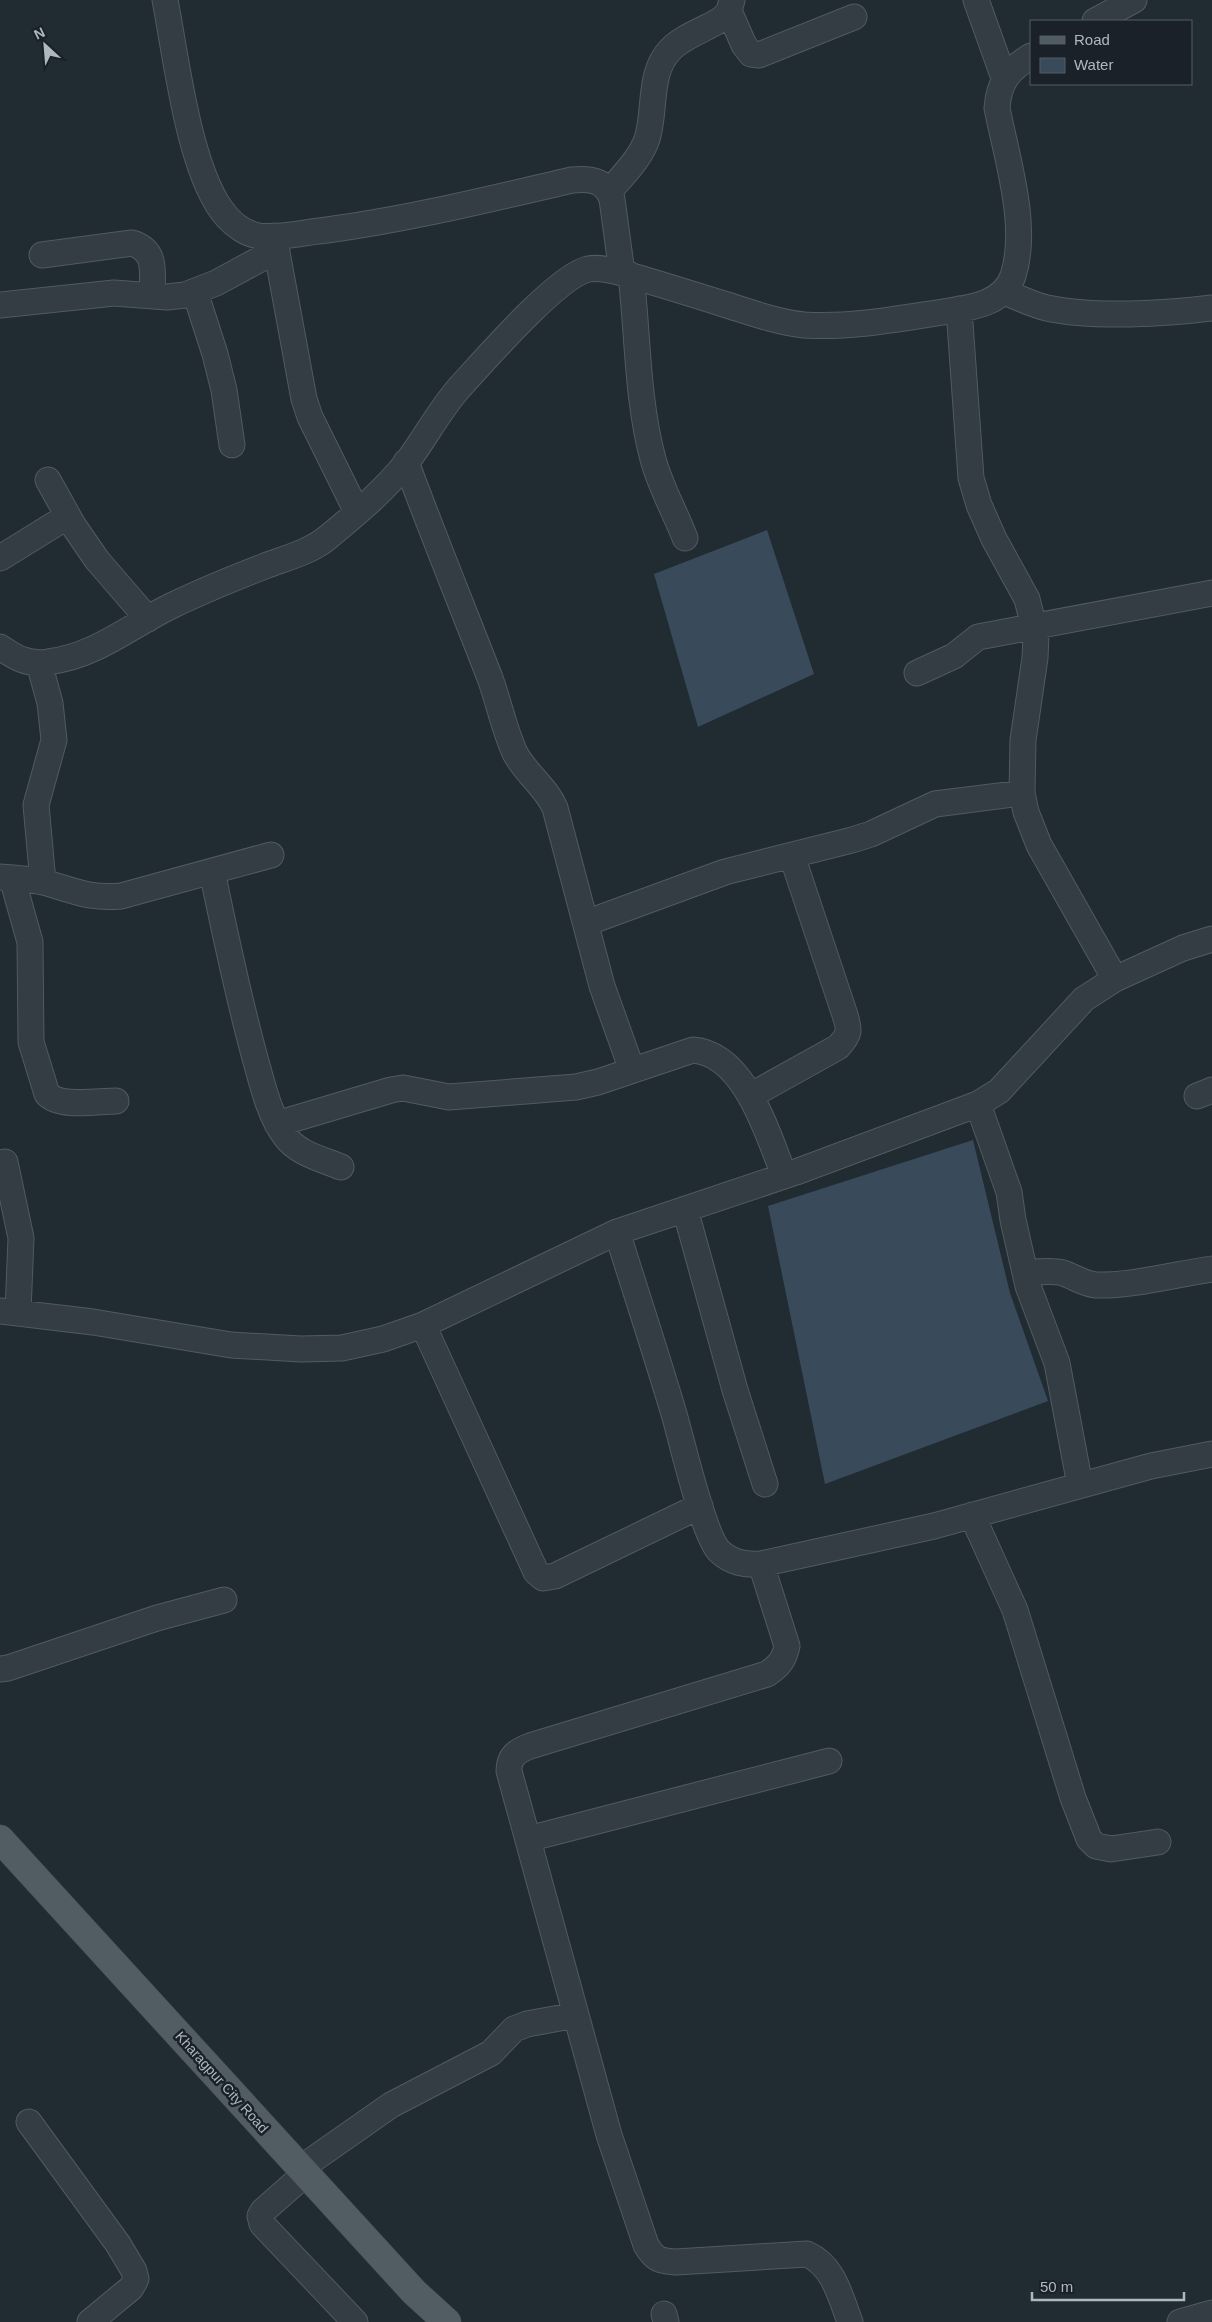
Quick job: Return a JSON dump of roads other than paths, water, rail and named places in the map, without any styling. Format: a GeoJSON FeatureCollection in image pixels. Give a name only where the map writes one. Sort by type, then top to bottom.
{"type":"FeatureCollection","features":[{"type":"Feature","properties":{"kind":"main road","name":"Kharagpur City Road"},"geometry":{"type":"LineString","coordinates":[[0,1839],[414,2292],[447,2322]]}},
{"type":"Feature","properties":{"kind":"street"},"geometry":{"type":"LineString","coordinates":[[165,0],[191,135],[210,190],[218,206],[234,224],[275,243]]}},
{"type":"Feature","properties":{"kind":"street"},"geometry":{"type":"LineString","coordinates":[[976,0],[1004,78]]}},
{"type":"Feature","properties":{"kind":"street"},"geometry":{"type":"LineString","coordinates":[[1096,20],[1134,0]]}},
{"type":"Feature","properties":{"kind":"street"},"geometry":{"type":"LineString","coordinates":[[609,192],[642,151],[648,137],[655,82],[662,62],[670,50],[712,25],[731,5],[744,45],[751,54],[759,55],[854,17]]}},
{"type":"Feature","properties":{"kind":"street"},"geometry":{"type":"LineString","coordinates":[[0,647],[14,657],[30,663],[73,656],[111,642],[171,606],[241,575],[302,552],[325,540],[357,512],[406,462],[446,402],[459,388],[548,296],[586,270],[598,268],[627,274],[770,319],[827,326],[884,321],[959,309],[991,300],[1004,292],[1012,277],[1017,251],[1018,228],[1016,205],[997,108],[998,92],[1004,78],[1030,57]]}},
{"type":"Feature","properties":{"kind":"street"},"geometry":{"type":"LineString","coordinates":[[0,305],[114,294],[185,295],[196,292],[275,243],[426,214],[572,180],[593,179],[609,192],[627,274],[646,428],[654,460],[685,538]]}},
{"type":"Feature","properties":{"kind":"street"},"geometry":{"type":"LineString","coordinates":[[42,255],[132,243],[142,246],[149,252],[152,262],[152,296]]}},
{"type":"Feature","properties":{"kind":"street"},"geometry":{"type":"LineString","coordinates":[[275,243],[304,399],[357,512]]}},
{"type":"Feature","properties":{"kind":"street"},"geometry":{"type":"LineString","coordinates":[[196,292],[224,390],[232,445]]}},
{"type":"Feature","properties":{"kind":"street"},"geometry":{"type":"LineString","coordinates":[[1004,292],[1046,308],[1077,312],[1140,313],[1212,308]]}},
{"type":"Feature","properties":{"kind":"street"},"geometry":{"type":"LineString","coordinates":[[959,309],[971,478],[979,505],[994,539],[1027,599],[1034,626],[1035,658],[1023,740],[1022,793],[1030,827],[1115,979]]}},
{"type":"Feature","properties":{"kind":"street"},"geometry":{"type":"LineString","coordinates":[[406,462],[490,680],[508,737],[520,761],[550,796],[555,808],[602,986],[632,1070]]}},
{"type":"Feature","properties":{"kind":"street"},"geometry":{"type":"LineString","coordinates":[[48,480],[68,516],[97,560],[148,619]]}},
{"type":"Feature","properties":{"kind":"street"},"geometry":{"type":"LineString","coordinates":[[0,558],[68,516]]}},
{"type":"Feature","properties":{"kind":"street"},"geometry":{"type":"LineString","coordinates":[[917,673],[954,656],[978,637],[1212,592]]}},
{"type":"Feature","properties":{"kind":"street"},"geometry":{"type":"LineString","coordinates":[[39,663],[50,703],[54,740],[36,805],[43,882]]}},
{"type":"Feature","properties":{"kind":"street"},"geometry":{"type":"LineString","coordinates":[[586,922],[724,872],[792,856],[871,834],[935,804],[1022,793]]}},
{"type":"Feature","properties":{"kind":"street"},"geometry":{"type":"LineString","coordinates":[[116,1101],[62,1102],[53,1100],[47,1094],[31,1042],[30,942],[6,878],[43,882],[75,893],[100,898],[121,896],[271,855]]}},
{"type":"Feature","properties":{"kind":"street"},"geometry":{"type":"LineString","coordinates":[[750,1096],[838,1047],[848,1037],[849,1029],[845,1015],[792,856]]}},
{"type":"Feature","properties":{"kind":"street"},"geometry":{"type":"LineString","coordinates":[[212,871],[239,998],[262,1082],[277,1124],[284,1136],[295,1147],[341,1167]]}},
{"type":"Feature","properties":{"kind":"street"},"geometry":{"type":"LineString","coordinates":[[5,1162],[22,1238],[9,1311],[93,1322],[231,1345],[301,1349],[342,1348],[383,1339],[423,1325],[617,1232],[784,1176],[978,1104],[999,1091],[1084,999],[1115,979],[1183,948],[1212,939]]}},
{"type":"Feature","properties":{"kind":"street"},"geometry":{"type":"LineString","coordinates":[[277,1124],[346,1102],[403,1088],[449,1097],[576,1087],[693,1050],[704,1051],[716,1056],[729,1068],[750,1096],[784,1176]]}},
{"type":"Feature","properties":{"kind":"street"},"geometry":{"type":"LineString","coordinates":[[978,1104],[1009,1192],[1025,1273],[1057,1363],[1080,1485]]}},
{"type":"Feature","properties":{"kind":"street"},"geometry":{"type":"LineString","coordinates":[[685,1209],[735,1390],[765,1484]]}},
{"type":"Feature","properties":{"kind":"street"},"geometry":{"type":"LineString","coordinates":[[617,1232],[674,1412],[700,1506],[712,1539],[718,1550],[732,1560],[744,1565],[761,1564],[934,1526],[1151,1466],[1212,1454]]}},
{"type":"Feature","properties":{"kind":"street"},"geometry":{"type":"LineString","coordinates":[[1025,1273],[1063,1273],[1085,1283],[1096,1284],[1124,1282],[1212,1268]]}},
{"type":"Feature","properties":{"kind":"street"},"geometry":{"type":"LineString","coordinates":[[423,1325],[536,1572],[543,1578],[555,1576],[700,1506]]}},
{"type":"Feature","properties":{"kind":"street"},"geometry":{"type":"LineString","coordinates":[[972,1515],[1015,1610],[1073,1798],[1089,1839],[1096,1846],[1111,1849],[1158,1842]]}},
{"type":"Feature","properties":{"kind":"street"},"geometry":{"type":"LineString","coordinates":[[761,1564],[786,1646],[784,1657],[778,1667],[766,1674],[516,1752],[509,1762],[509,1771],[609,2135],[646,2246],[653,2256],[664,2261],[676,2262],[806,2254],[819,2259],[828,2269],[850,2322]]}},
{"type":"Feature","properties":{"kind":"street"},"geometry":{"type":"LineString","coordinates":[[0,1668],[61,1651],[158,1618],[224,1600]]}},
{"type":"Feature","properties":{"kind":"street"},"geometry":{"type":"LineString","coordinates":[[528,1839],[829,1761]]}},
{"type":"Feature","properties":{"kind":"street"},"geometry":{"type":"LineString","coordinates":[[355,2322],[262,2224],[260,2216],[263,2211],[303,2171],[391,2105],[491,2053],[514,2029],[527,2024],[576,2015]]}},
{"type":"Feature","properties":{"kind":"street"},"geometry":{"type":"LineString","coordinates":[[29,2122],[118,2244],[134,2271],[136,2279],[131,2288],[90,2322]]}},
{"type":"Feature","properties":{"kind":"street"},"geometry":{"type":"LineString","coordinates":[[1180,2322],[1212,2313]]}},
{"type":"Feature","properties":{"kind":"water"},"geometry":{"type":"Polygon","coordinates":[[[767,530],[814,674],[698,727],[654,574],[767,530]]]}},
{"type":"Feature","properties":{"kind":"water"},"geometry":{"type":"Polygon","coordinates":[[[973,1140],[1010,1293],[1048,1401],[825,1484],[768,1206],[973,1140]]]}}]}
